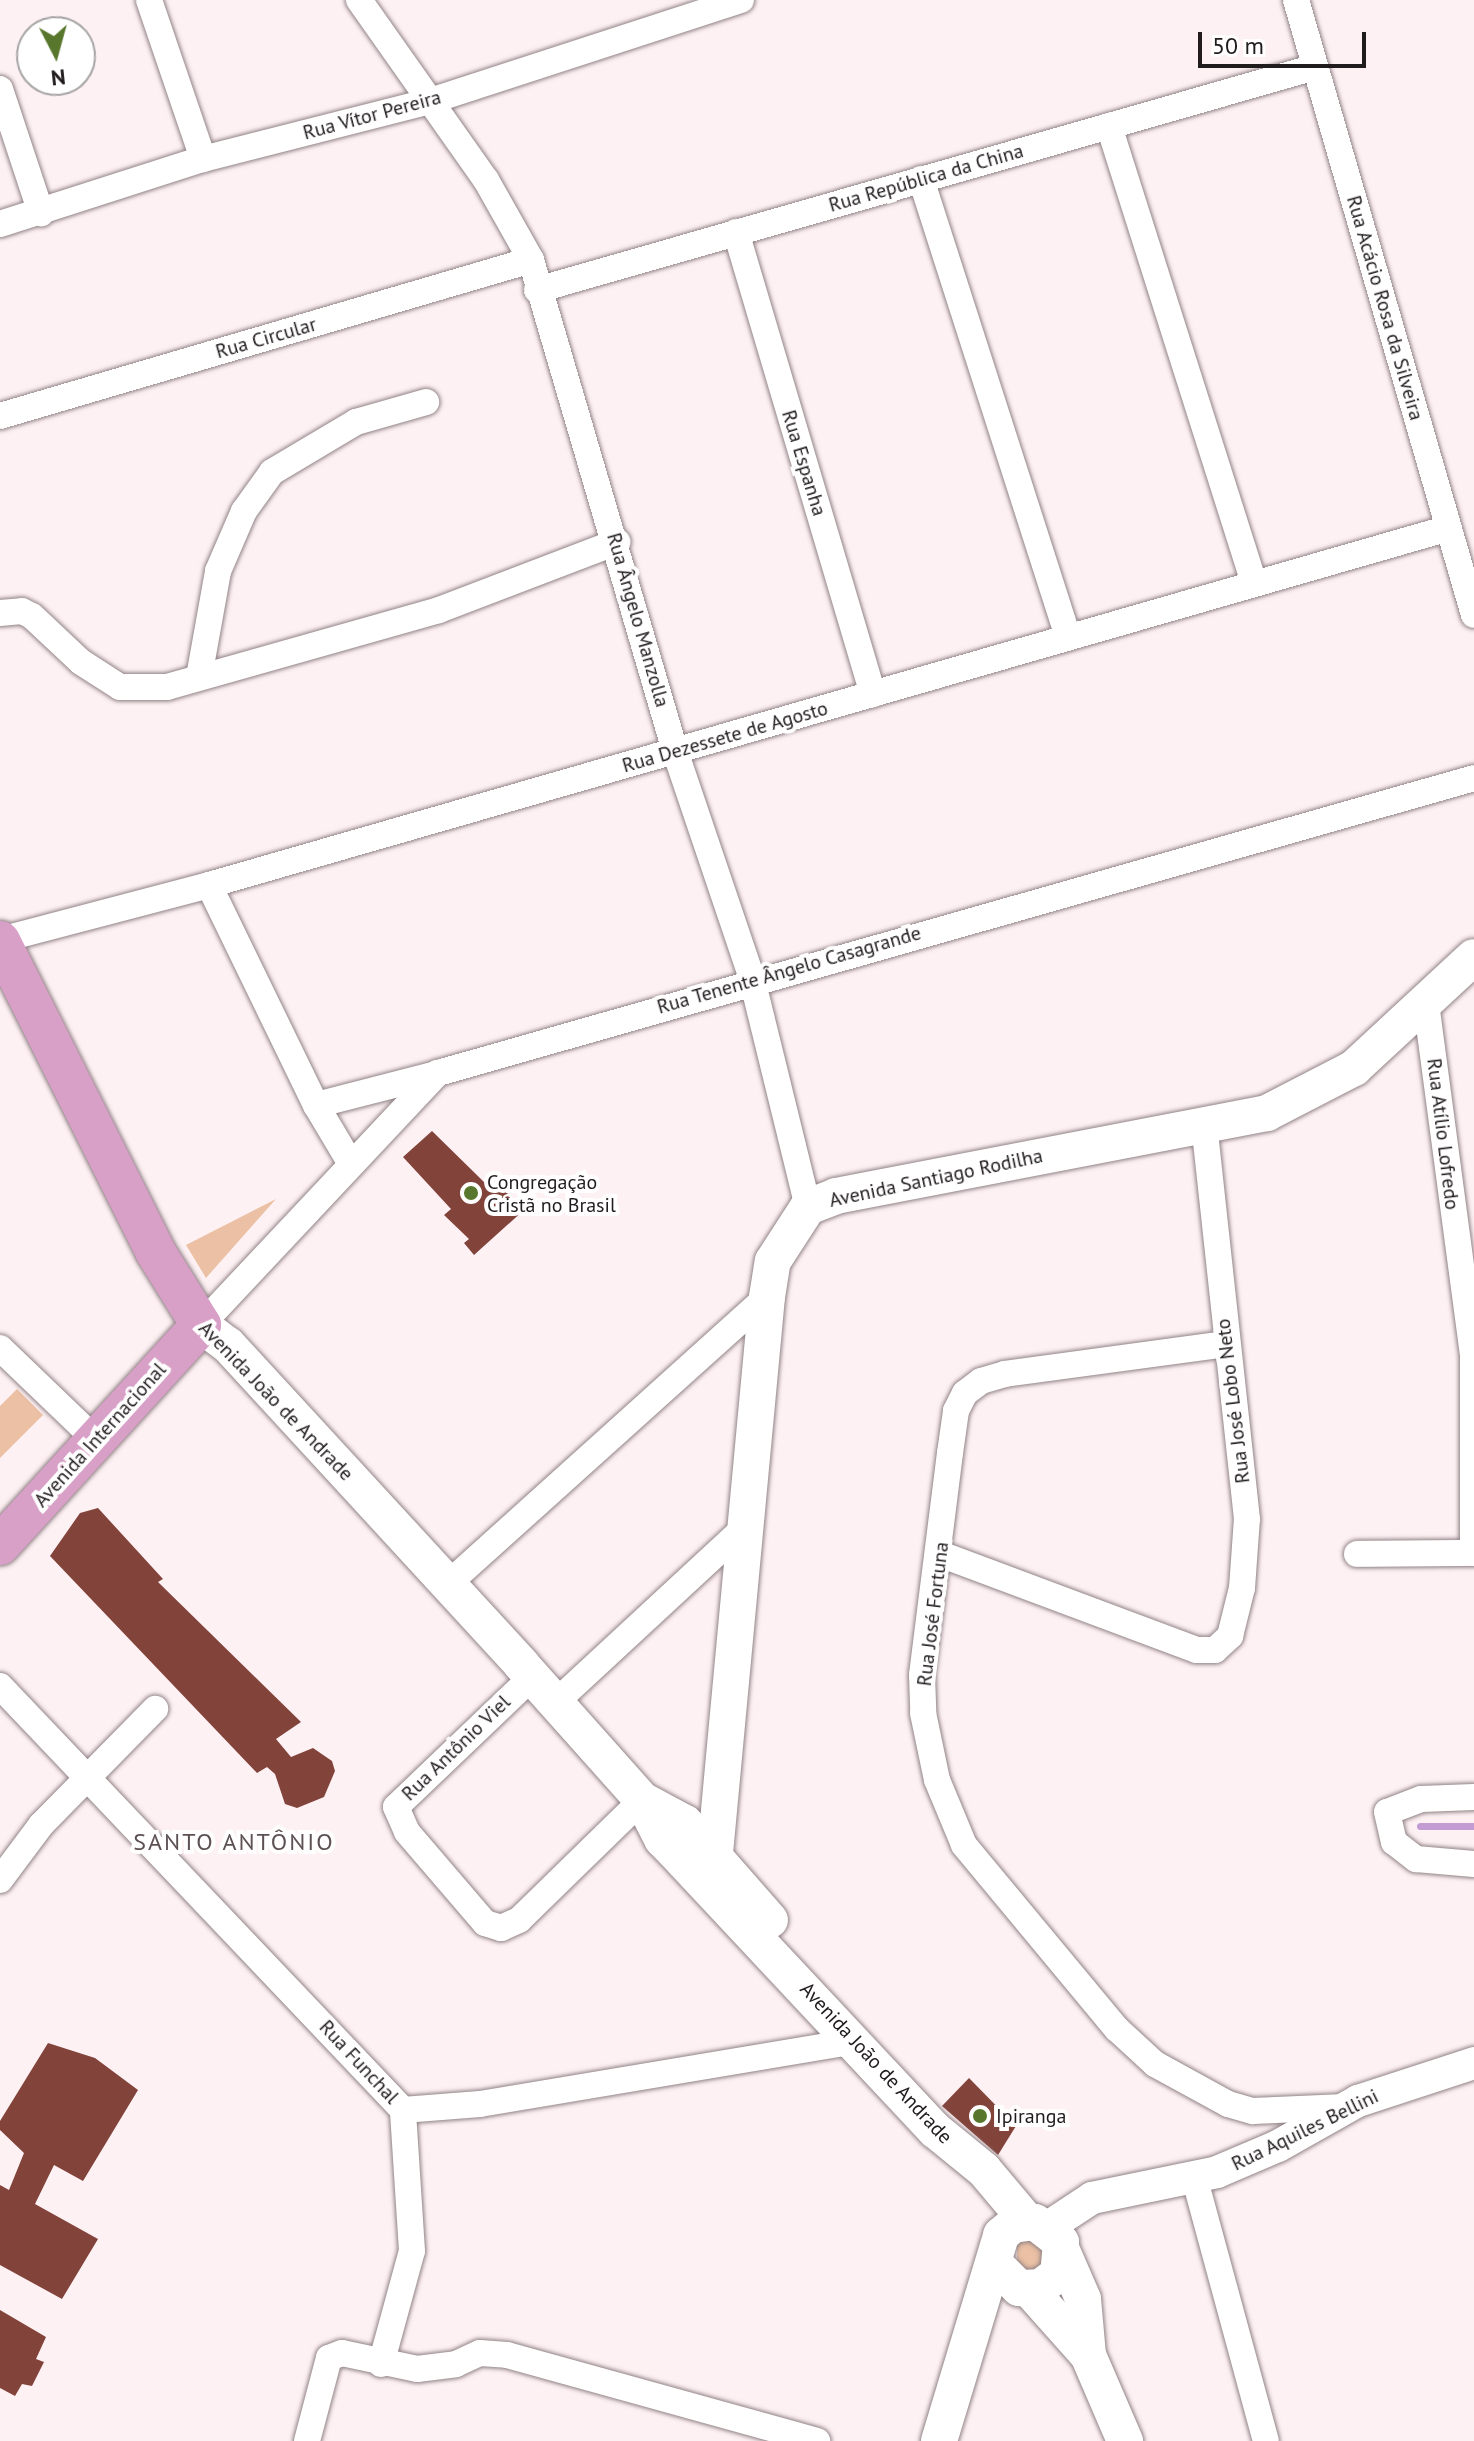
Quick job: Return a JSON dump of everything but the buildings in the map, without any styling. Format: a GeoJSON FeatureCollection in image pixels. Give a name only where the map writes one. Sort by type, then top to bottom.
{"type":"FeatureCollection","features":[{"type":"Feature","properties":{"kind":"main road","name":"Avenida João de Andrade"},"geometry":{"type":"LineString","coordinates":[[0,940],[155,1251],[201,1325],[228,1345],[659,1813],[715,1853],[774,1925],[797,1977]]}},
{"type":"Feature","properties":{"kind":"main road","name":"Avenida Santiago Rodilha"},"geometry":{"type":"LineString","coordinates":[[715,1853],[767,1297],[773,1261],[808,1207],[836,1196],[1267,1113],[1315,1093],[1354,1068],[1474,957]]}},
{"type":"Feature","properties":{"kind":"main road","name":"Avenida Internacional"},"geometry":{"type":"LineString","coordinates":[[0,1545],[201,1325]]}},
{"type":"Feature","properties":{"kind":"main road"},"geometry":{"type":"LineString","coordinates":[[659,1813],[699,1821],[721,1803]]}},
{"type":"Feature","properties":{"kind":"main road","name":"Avenida João de Andrade"},"geometry":{"type":"LineString","coordinates":[[659,1813],[670,1847],[797,1977],[852,2042],[955,2148],[977,2162],[1026,2254],[1088,2355]]}},
{"type":"Feature","properties":{"kind":"main road"},"geometry":{"type":"LineString","coordinates":[[939,2441],[975,2311],[1026,2254],[1083,2299],[1088,2355],[1125,2441]]}},
{"type":"Feature","properties":{"kind":"street"},"geometry":{"type":"LineString","coordinates":[[149,0],[203,159]]}},
{"type":"Feature","properties":{"kind":"street","name":"Rua Ângelo Manzolla"},"geometry":{"type":"LineString","coordinates":[[359,0],[486,180],[531,260],[537,290],[617,542],[675,751],[752,979],[808,1207]]}},
{"type":"Feature","properties":{"kind":"street","name":"Rua Vítor Pereira"},"geometry":{"type":"LineString","coordinates":[[0,224],[203,159],[430,101],[741,0]]}},
{"type":"Feature","properties":{"kind":"street","name":"Rua Acácio Rosa da Silveira"},"geometry":{"type":"LineString","coordinates":[[1296,0],[1474,615]]}},
{"type":"Feature","properties":{"kind":"street","name":"Rua República da China"},"geometry":{"type":"LineString","coordinates":[[537,290],[1315,67]]}},
{"type":"Feature","properties":{"kind":"street"},"geometry":{"type":"LineString","coordinates":[[0,89],[41,213]]}},
{"type":"Feature","properties":{"kind":"street"},"geometry":{"type":"LineString","coordinates":[[1109,126],[1254,584]]}},
{"type":"Feature","properties":{"kind":"street"},"geometry":{"type":"LineString","coordinates":[[921,179],[1068,637]]}},
{"type":"Feature","properties":{"kind":"street","name":"Rua Espanha"},"geometry":{"type":"LineString","coordinates":[[736,232],[873,694]]}},
{"type":"Feature","properties":{"kind":"street","name":"Rua Circular"},"geometry":{"type":"LineString","coordinates":[[0,416],[531,260]]}},
{"type":"Feature","properties":{"kind":"street"},"geometry":{"type":"LineString","coordinates":[[199,677],[218,571],[244,511],[272,472],[356,422],[426,402]]}},
{"type":"Feature","properties":{"kind":"street","name":"Rua Dezessete de Agosto"},"geometry":{"type":"LineString","coordinates":[[0,940],[209,885],[1449,528]]}},
{"type":"Feature","properties":{"kind":"street"},"geometry":{"type":"LineString","coordinates":[[0,613],[22,611],[32,616],[81,662],[120,687],[167,687],[439,610],[617,542]]}},
{"type":"Feature","properties":{"kind":"street","name":"Rua Tenente Ângelo Casagrande"},"geometry":{"type":"LineString","coordinates":[[201,1325],[438,1073],[752,979],[1474,778]]}},
{"type":"Feature","properties":{"kind":"street"},"geometry":{"type":"LineString","coordinates":[[209,885],[316,1105],[351,1164]]}},
{"type":"Feature","properties":{"kind":"street","name":"Rua Atílio Lofredo"},"geometry":{"type":"LineString","coordinates":[[1426,1003],[1473,1354],[1473,1553]]}},
{"type":"Feature","properties":{"kind":"street"},"geometry":{"type":"LineString","coordinates":[[316,1105],[438,1073]]}},
{"type":"Feature","properties":{"kind":"street","name":"Rua José Lobo Neto"},"geometry":{"type":"LineString","coordinates":[[940,1554],[1197,1650],[1215,1650],[1230,1636],[1246,1559],[1247,1519],[1204,1125]]}},
{"type":"Feature","properties":{"kind":"street"},"geometry":{"type":"LineString","coordinates":[[448,1584],[767,1297]]}},
{"type":"Feature","properties":{"kind":"street","name":"Rua José Fortuna"},"geometry":{"type":"LineString","coordinates":[[1226,1344],[1005,1374],[972,1387],[956,1411],[922,1675],[923,1713],[951,1823],[977,1865],[1072,1981],[1155,2064],[1198,2091],[1253,2111],[1345,2107]]}},
{"type":"Feature","properties":{"kind":"street"},"geometry":{"type":"LineString","coordinates":[[0,1348],[96,1440]]}},
{"type":"Feature","properties":{"kind":"street"},"geometry":{"type":"LineString","coordinates":[[555,1703],[746,1526]]}},
{"type":"Feature","properties":{"kind":"street"},"geometry":{"type":"LineString","coordinates":[[1357,1554],[1473,1553]]}},
{"type":"Feature","properties":{"kind":"street","name":"Rua Antônio Viel"},"geometry":{"type":"LineString","coordinates":[[532,1677],[396,1807],[407,1832],[485,1923],[501,1928],[519,1920],[659,1813]]}},
{"type":"Feature","properties":{"kind":"street","name":"Rua Funchal"},"geometry":{"type":"LineString","coordinates":[[0,1686],[403,2110],[480,2104],[852,2042]]}},
{"type":"Feature","properties":{"kind":"street"},"geometry":{"type":"LineString","coordinates":[[0,1880],[86,1776],[155,1709]]}},
{"type":"Feature","properties":{"kind":"street"},"geometry":{"type":"LineString","coordinates":[[1474,1797],[1421,1799],[1399,1803],[1387,1812],[1394,1842],[1416,1859],[1474,1864]]}},
{"type":"Feature","properties":{"kind":"street","name":"Rua Aquiles Bellini"},"geometry":{"type":"LineString","coordinates":[[1026,2254],[1092,2198],[1195,2180],[1278,2146],[1345,2107],[1474,2063]]}},
{"type":"Feature","properties":{"kind":"street"},"geometry":{"type":"LineString","coordinates":[[381,2364],[412,2251],[403,2110]]}},
{"type":"Feature","properties":{"kind":"street"},"geometry":{"type":"LineString","coordinates":[[1195,2180],[1266,2441]]}},
{"type":"Feature","properties":{"kind":"street"},"geometry":{"type":"LineString","coordinates":[[307,2441],[329,2358],[347,2353],[381,2364],[417,2369],[456,2364],[480,2353],[507,2355],[817,2441]]}},
{"type":"Feature","properties":{"kind":"shaded area"},"geometry":{"type":"Polygon","coordinates":[[[276,1199],[206,1278],[186,1245],[276,1199]]]}},
{"type":"Feature","properties":{"kind":"shaded area"},"geometry":{"type":"Polygon","coordinates":[[[17,1389],[43,1415],[0,1458],[0,1406],[17,1389]]]}},
{"type":"Feature","properties":{"kind":"shaded area"},"geometry":{"type":"Polygon","coordinates":[[[1017,2235],[1041,2241],[1043,2260],[1036,2276],[1017,2268],[1017,2235]]]}},
{"type":"Feature","properties":{"kind":"waterway"},"geometry":{"type":"LineString","coordinates":[[1420,1826],[1474,1826]]}},
{"type":"Feature","properties":{"kind":"place","name":"Congregação Cristã no Brasil"},"geometry":{"type":"Point","coordinates":[471,1193]}},
{"type":"Feature","properties":{"kind":"place","name":"Ipiranga"},"geometry":{"type":"Point","coordinates":[980,2116]}},
{"type":"Feature","properties":{"kind":"district","name":"SANTO ANTÔNIO"},"geometry":{"type":"Point","coordinates":[234,1842]}}]}
